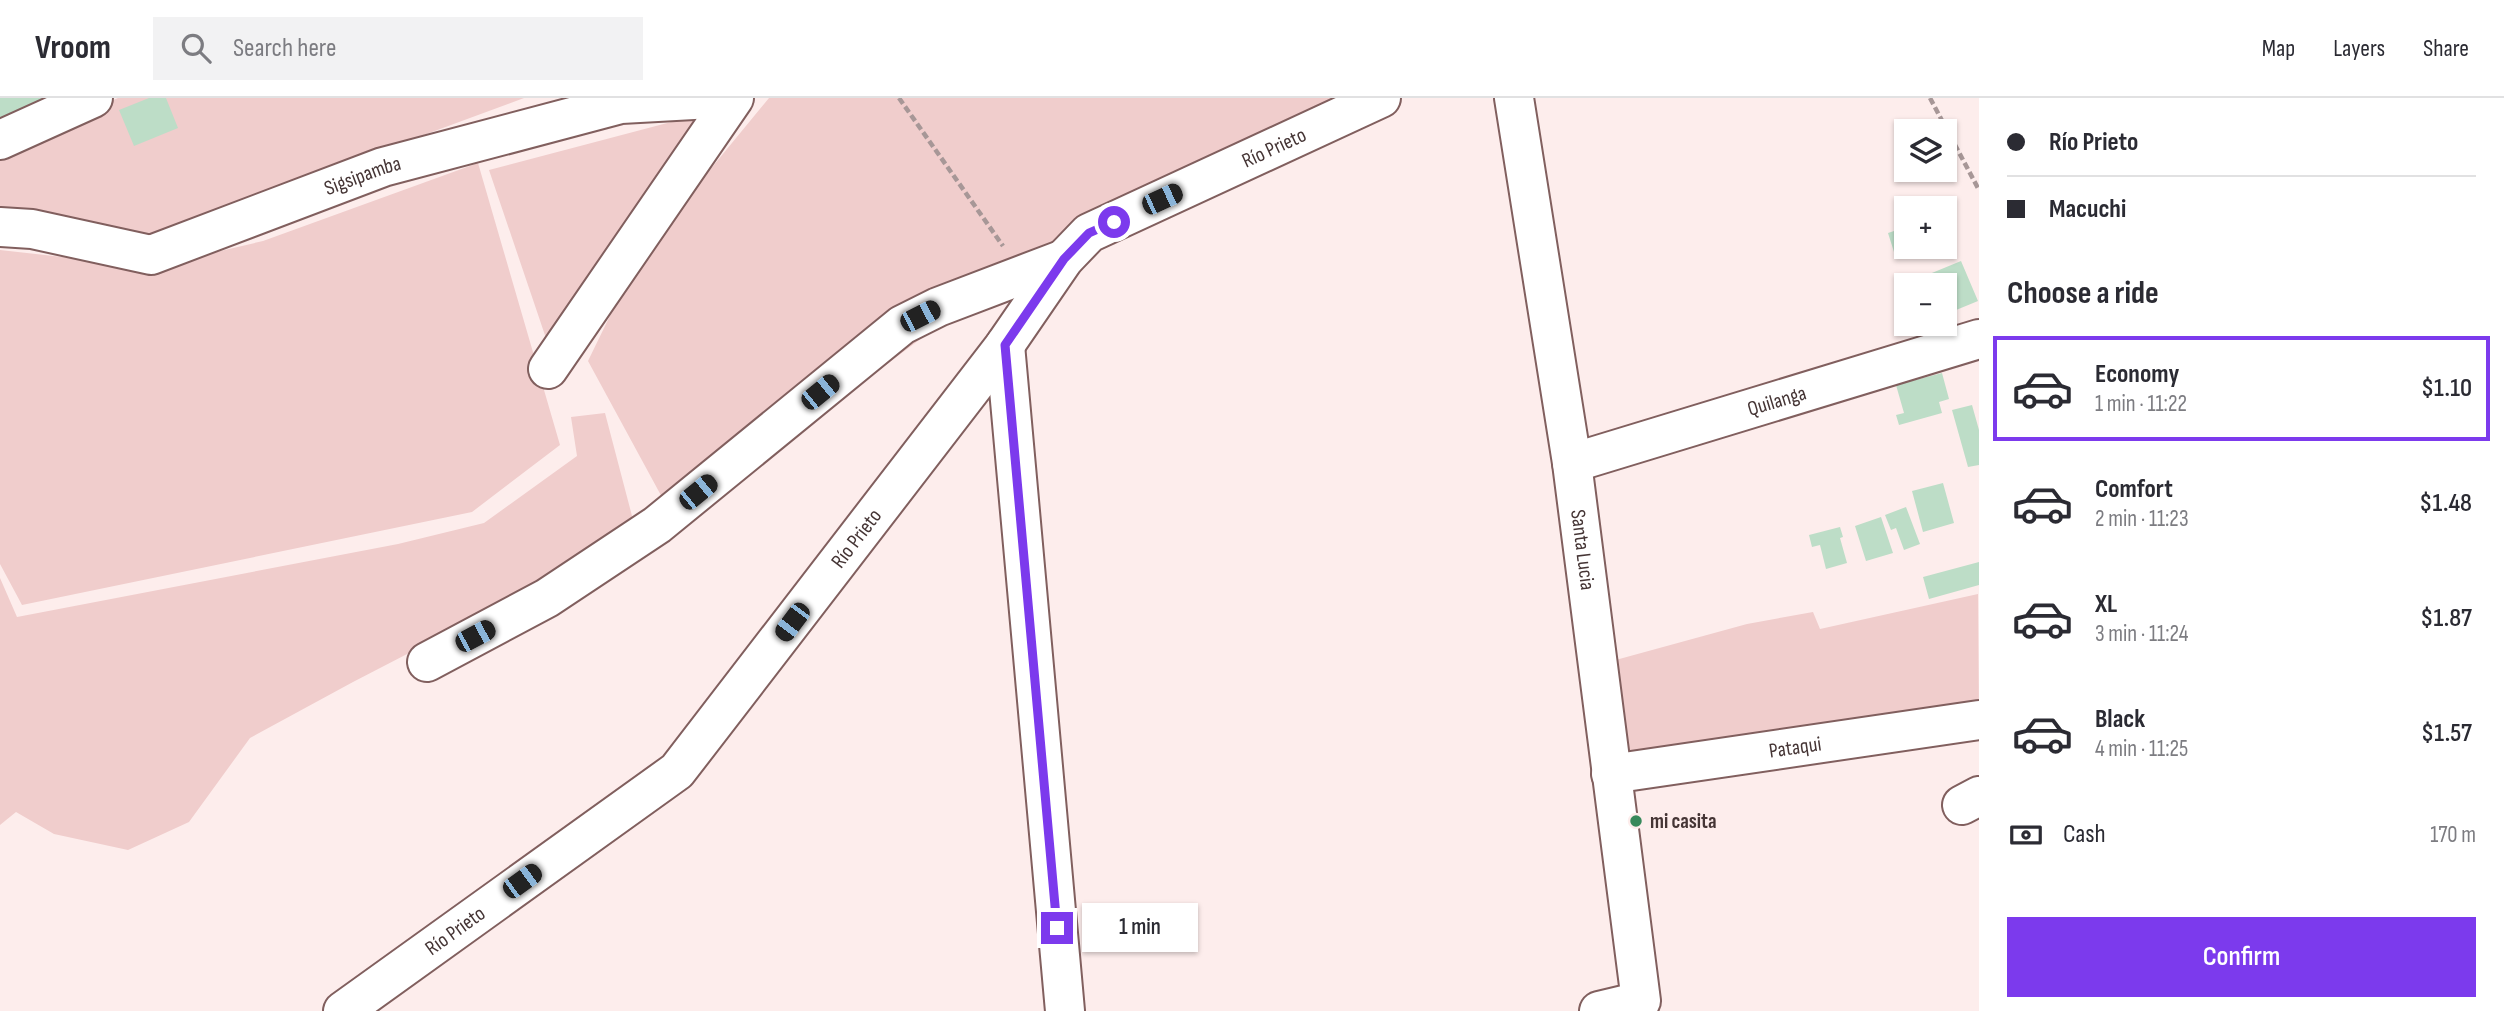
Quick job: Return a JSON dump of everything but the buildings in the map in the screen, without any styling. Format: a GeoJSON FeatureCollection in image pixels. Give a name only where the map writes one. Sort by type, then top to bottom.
{"type":"FeatureCollection","features":[{"type":"Feature","properties":{"kind":"street"},"geometry":{"type":"LineString","coordinates":[[0,140],[93,98]]}},
{"type":"Feature","properties":{"kind":"street"},"geometry":{"type":"LineString","coordinates":[[548,369],[732,98]]}},
{"type":"Feature","properties":{"kind":"street","name":"Sigsipamba"},"geometry":{"type":"LineString","coordinates":[[0,227],[32,229],[151,254],[383,167],[621,104],[732,98]]}},
{"type":"Feature","properties":{"kind":"street","name":"Río Prieto"},"geometry":{"type":"LineString","coordinates":[[343,1011],[677,771],[1005,345],[1064,259],[1089,233],[1381,98]]}},
{"type":"Feature","properties":{"kind":"street","name":"Santa Lucia"},"geometry":{"type":"LineString","coordinates":[[1514,98],[1572,463],[1641,1001],[1600,1011]]}},
{"type":"Feature","properties":{"kind":"street"},"geometry":{"type":"LineString","coordinates":[[428,662],[547,598],[657,525],[902,325],[938,307],[1064,259]]}},
{"type":"Feature","properties":{"kind":"street","name":"Quilanga"},"geometry":{"type":"LineString","coordinates":[[1572,463],[1979,339]]}},
{"type":"Feature","properties":{"kind":"street"},"geometry":{"type":"LineString","coordinates":[[1005,345],[1065,1011]]}},
{"type":"Feature","properties":{"kind":"street","name":"Pataqui"},"geometry":{"type":"LineString","coordinates":[[1611,774],[1979,720]]}},
{"type":"Feature","properties":{"kind":"path"},"geometry":{"type":"LineString","coordinates":[[899,98],[1023,275]]}},
{"type":"Feature","properties":{"kind":"path"},"geometry":{"type":"LineString","coordinates":[[1930,98],[1979,190]]}},
{"type":"Feature","properties":{"kind":"shaded area"},"geometry":{"type":"Polygon","coordinates":[[[118,98],[524,98],[147,237],[0,214],[0,149],[118,98]]]}},
{"type":"Feature","properties":{"kind":"shaded area"},"geometry":{"type":"Polygon","coordinates":[[[769,98],[1333,98],[1084,225],[931,331],[676,523],[588,361],[639,256],[769,98]]]}},
{"type":"Feature","properties":{"kind":"shaded area"},"geometry":{"type":"Polygon","coordinates":[[[709,112],[550,350],[489,170],[709,112]]]}},
{"type":"Feature","properties":{"kind":"shaded area"},"geometry":{"type":"Polygon","coordinates":[[[478,163],[560,445],[472,512],[22,605],[0,564],[0,250],[152,267],[263,241],[478,163]]]}},
{"type":"Feature","properties":{"kind":"shaded area"},"geometry":{"type":"Polygon","coordinates":[[[605,413],[637,535],[250,738],[189,822],[128,850],[54,834],[16,812],[0,825],[0,578],[17,617],[398,544],[484,523],[577,456],[571,417],[605,413]]]}},
{"type":"Feature","properties":{"kind":"shaded area"},"geometry":{"type":"Polygon","coordinates":[[[1978,594],[1979,712],[1622,763],[1612,661],[1747,624],[1813,612],[1820,629],[1978,594]]]}},
{"type":"Feature","properties":{"kind":"place","name":"mi casita"},"geometry":{"type":"Point","coordinates":[1636,821]}},
{"type":"Feature","properties":{"kind":"route"},"geometry":{"type":"LineString","coordinates":[[1057,928],[1005,345],[1064,259],[1089,233],[1114,222]]}}]}
